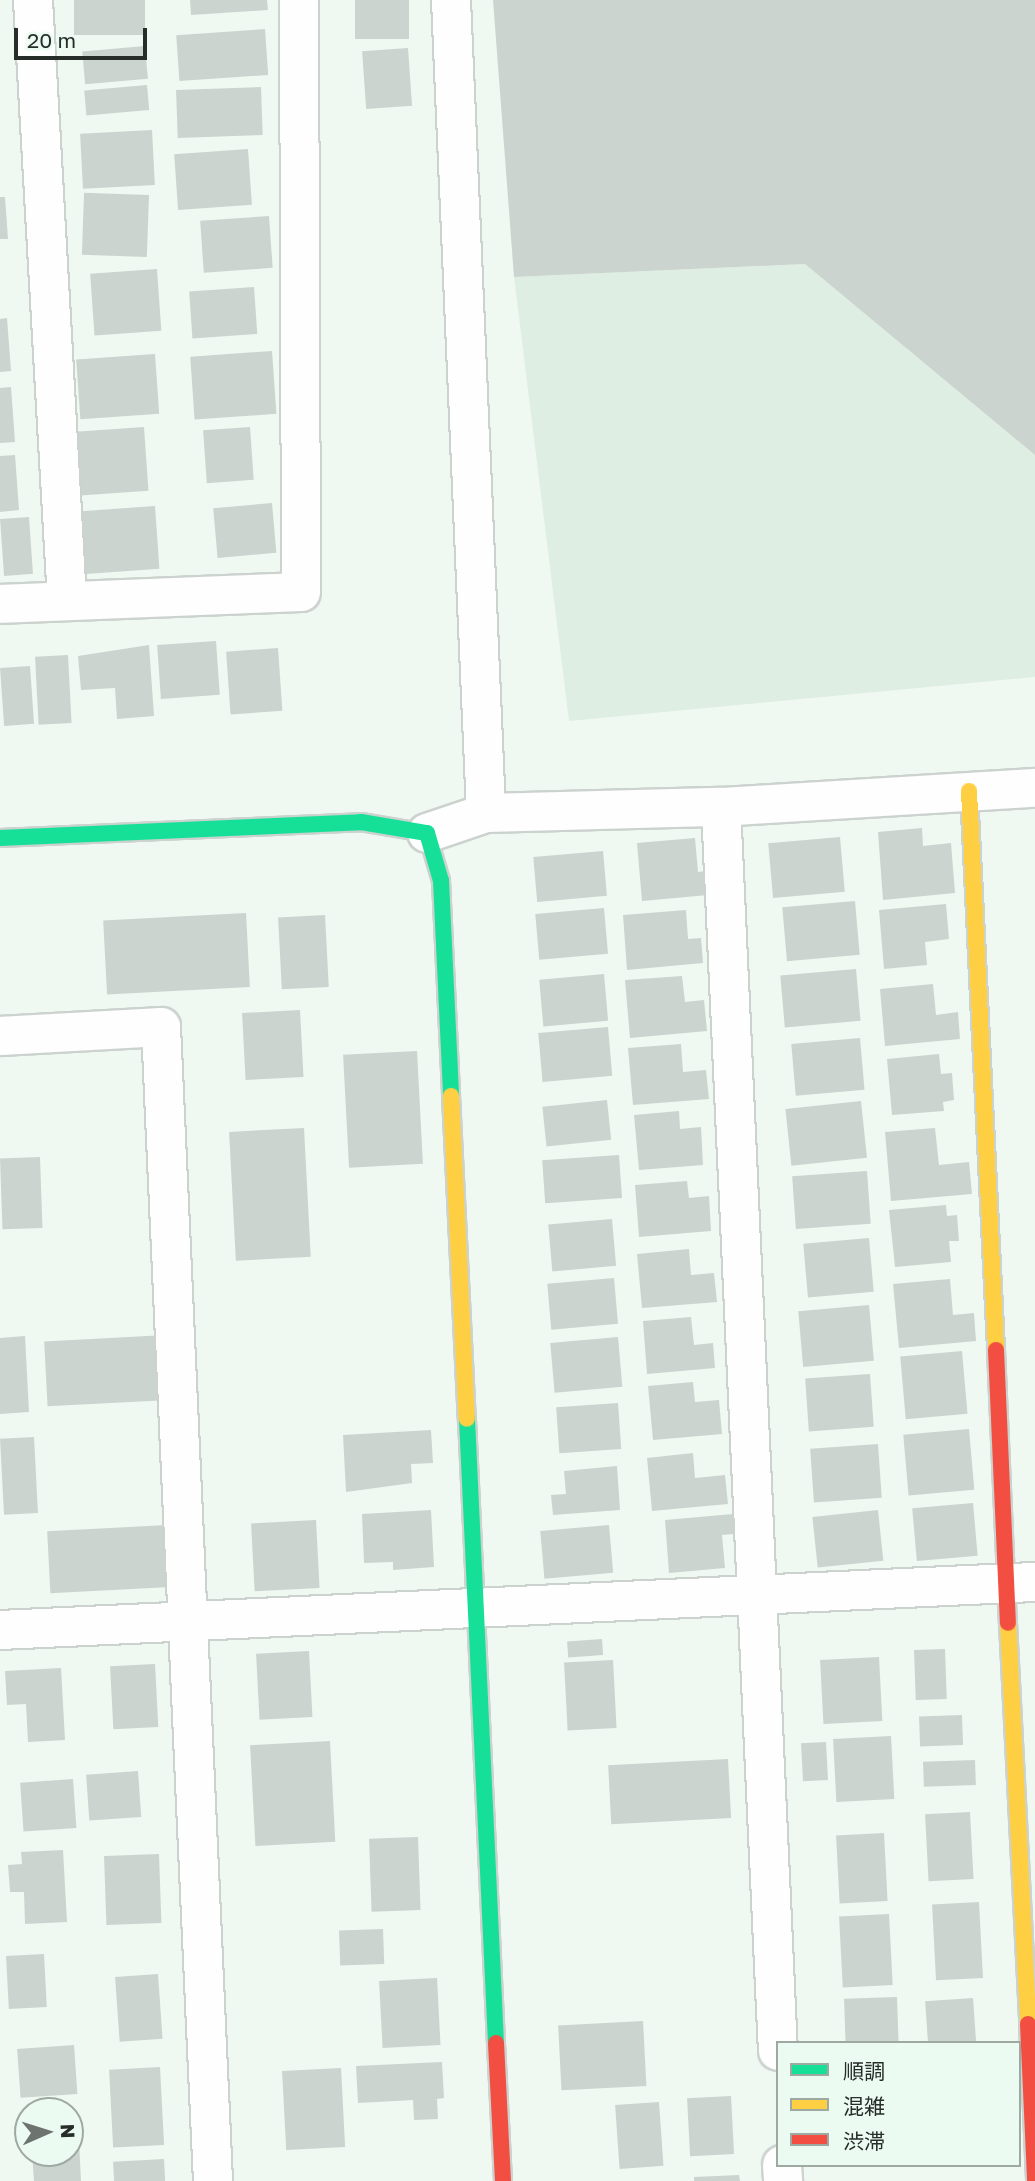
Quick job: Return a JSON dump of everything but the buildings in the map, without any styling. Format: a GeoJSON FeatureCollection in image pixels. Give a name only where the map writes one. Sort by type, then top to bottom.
{"type":"FeatureCollection","features":[{"type":"Feature","properties":{"kind":"street"},"geometry":{"type":"LineString","coordinates":[[33,0],[66,601]]}},
{"type":"Feature","properties":{"kind":"street"},"geometry":{"type":"LineString","coordinates":[[0,604],[301,592],[299,0]]}},
{"type":"Feature","properties":{"kind":"street"},"geometry":{"type":"LineString","coordinates":[[451,0],[486,813]]}},
{"type":"Feature","properties":{"kind":"street"},"geometry":{"type":"LineString","coordinates":[[0,838],[361,821],[427,833],[486,813],[721,807],[1035,788]]}},
{"type":"Feature","properties":{"kind":"street"},"geometry":{"type":"LineString","coordinates":[[969,791],[1020,1583],[1035,2181]]}},
{"type":"Feature","properties":{"kind":"street"},"geometry":{"type":"LineString","coordinates":[[721,807],[778,2041]]}},
{"type":"Feature","properties":{"kind":"street"},"geometry":{"type":"LineString","coordinates":[[427,833],[440,881],[503,2181]]}},
{"type":"Feature","properties":{"kind":"street"},"geometry":{"type":"LineString","coordinates":[[0,1036],[161,1027],[213,2181]]}},
{"type":"Feature","properties":{"kind":"street"},"geometry":{"type":"LineString","coordinates":[[0,1630],[1020,1583]]}},
{"type":"Feature","properties":{"kind":"shaded area"},"geometry":{"type":"Polygon","coordinates":[[[805,264],[1035,455],[1035,677],[569,721],[514,277],[805,264]]]}},
{"type":"Feature","properties":{"kind":"traffic: fast"},"geometry":{"type":"LineString","coordinates":[[0,838],[361,822],[427,833],[441,881],[451,1096]]}},
{"type":"Feature","properties":{"kind":"traffic: fast"},"geometry":{"type":"LineString","coordinates":[[467,1419],[496,2043]]}},
{"type":"Feature","properties":{"kind":"traffic: slow"},"geometry":{"type":"LineString","coordinates":[[969,791],[996,1350]]}},
{"type":"Feature","properties":{"kind":"traffic: slow"},"geometry":{"type":"LineString","coordinates":[[451,1096],[467,1419]]}},
{"type":"Feature","properties":{"kind":"traffic: slow"},"geometry":{"type":"LineString","coordinates":[[1008,1623],[1028,2024]]}},
{"type":"Feature","properties":{"kind":"traffic: jam"},"geometry":{"type":"LineString","coordinates":[[996,1350],[1008,1623]]}},
{"type":"Feature","properties":{"kind":"traffic: jam"},"geometry":{"type":"LineString","coordinates":[[1028,2024],[1035,2181]]}},
{"type":"Feature","properties":{"kind":"traffic: jam"},"geometry":{"type":"LineString","coordinates":[[496,2043],[503,2181]]}}]}
